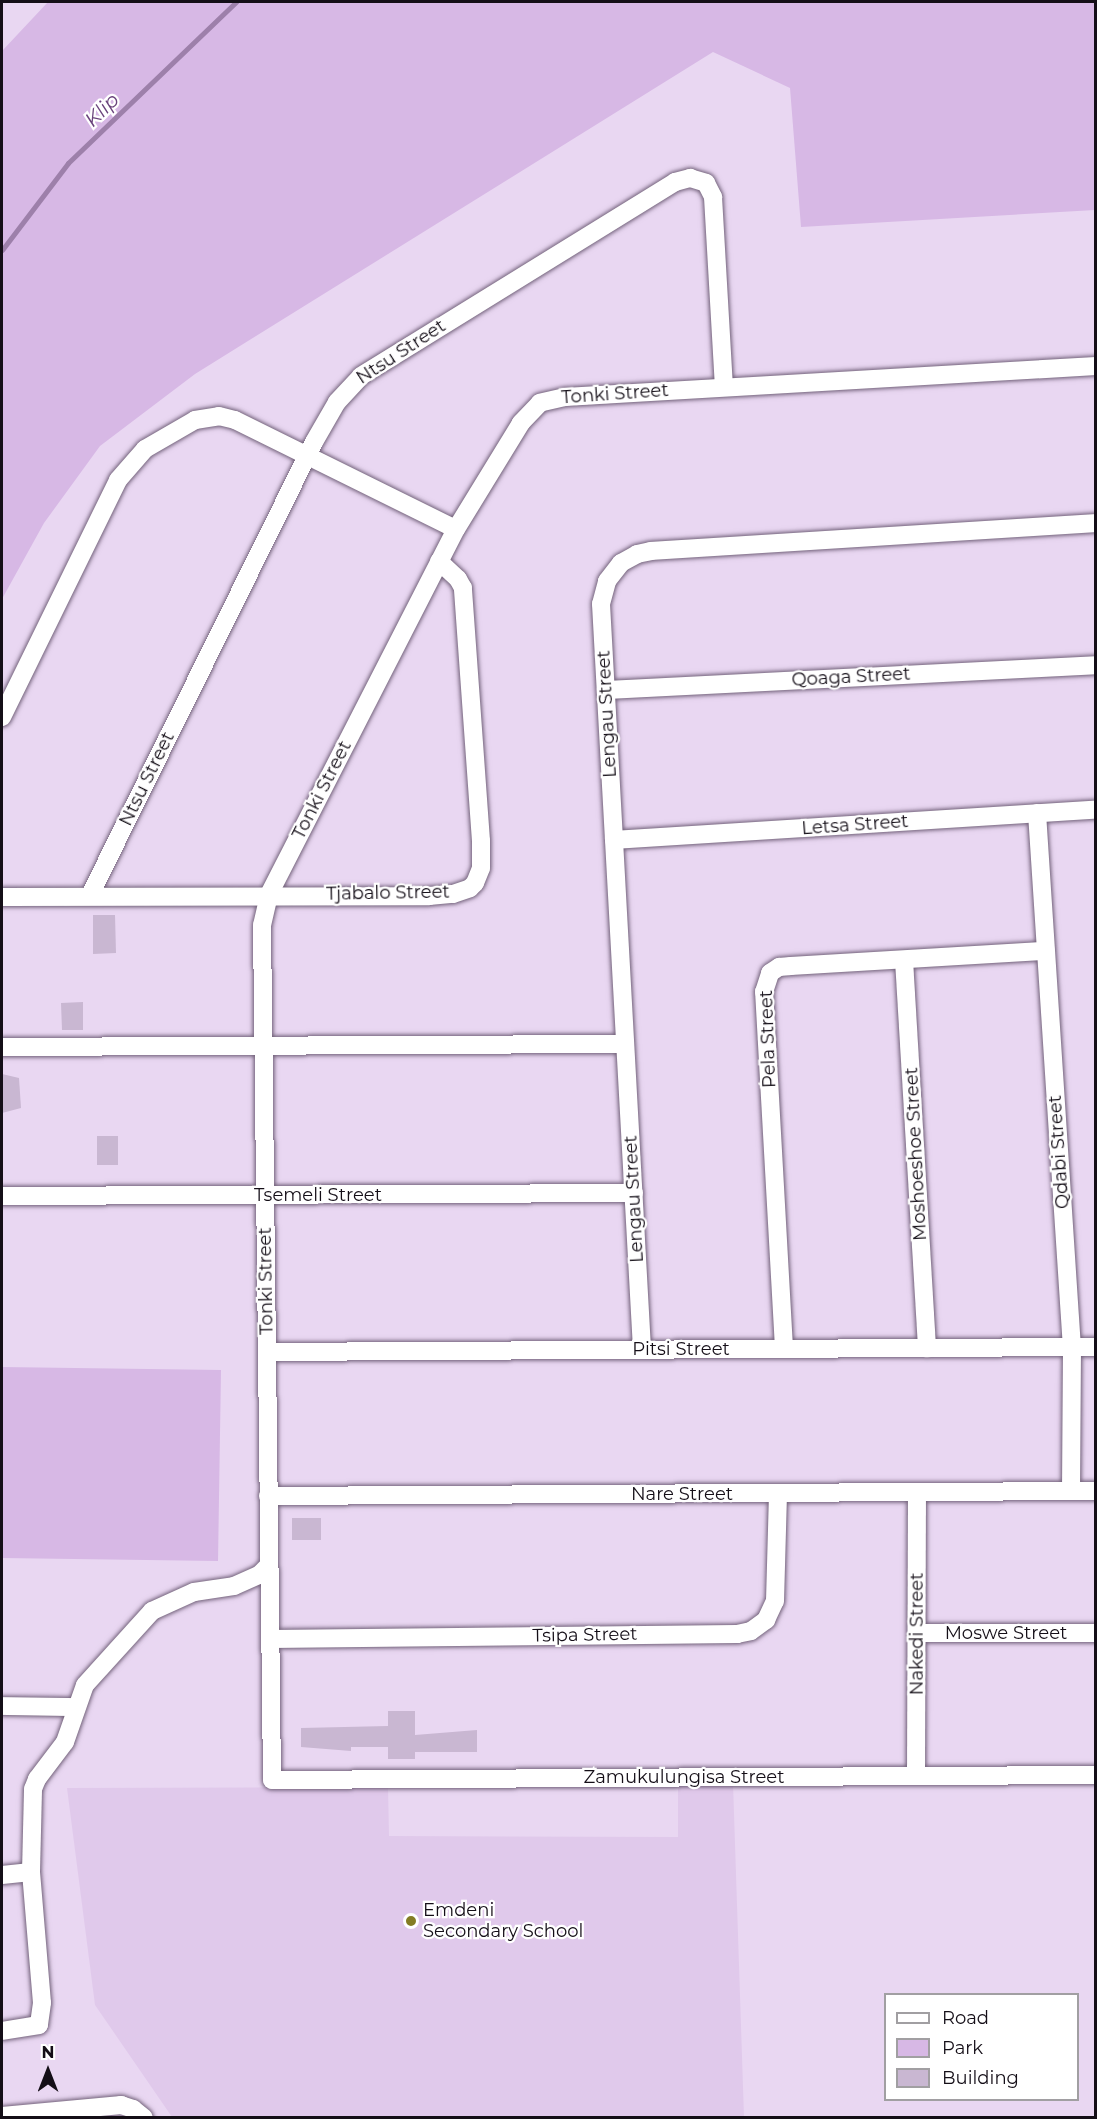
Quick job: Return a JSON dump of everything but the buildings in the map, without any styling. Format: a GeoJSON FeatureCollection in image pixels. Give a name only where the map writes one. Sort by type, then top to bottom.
{"type":"FeatureCollection","features":[{"type":"Feature","properties":{"kind":"street","name":"Ntsu Street"},"geometry":{"type":"LineString","coordinates":[[90,895],[307,456],[337,402],[361,376],[675,182],[685,179],[706,183],[713,197],[724,386]]}},
{"type":"Feature","properties":{"kind":"street","name":"Tonki Street"},"geometry":{"type":"LineString","coordinates":[[272,1780],[262,925],[269,895],[456,529],[521,423],[534,407],[546,399],[724,386],[1095,366]]}},
{"type":"Feature","properties":{"kind":"street"},"geometry":{"type":"LineString","coordinates":[[2,717],[113,488],[123,472],[145,449],[185,424],[204,417],[219,416],[235,420],[456,529]]}},
{"type":"Feature","properties":{"kind":"street","name":"Lengau Street"},"geometry":{"type":"LineString","coordinates":[[642,1349],[602,592],[617,567],[637,554],[1095,523]]}},
{"type":"Feature","properties":{"kind":"street","name":"Tjabalo Street"},"geometry":{"type":"LineString","coordinates":[[2,897],[442,895],[470,888],[478,876],[481,841],[463,588],[458,579],[439,561]]}},
{"type":"Feature","properties":{"kind":"street","name":"Qoaga Street"},"geometry":{"type":"LineString","coordinates":[[606,690],[1095,665]]}},
{"type":"Feature","properties":{"kind":"street","name":"Letsa Street"},"geometry":{"type":"LineString","coordinates":[[614,840],[1095,810]]}},
{"type":"Feature","properties":{"kind":"street","name":"Qdabi Street"},"geometry":{"type":"LineString","coordinates":[[1037,813],[1072,1348],[1071,1491]]}},
{"type":"Feature","properties":{"kind":"street","name":"Pela Street"},"geometry":{"type":"LineString","coordinates":[[783,1348],[766,980],[779,967],[1046,951]]}},
{"type":"Feature","properties":{"kind":"street","name":"Moshoeshoe Street"},"geometry":{"type":"LineString","coordinates":[[904,960],[927,1348]]}},
{"type":"Feature","properties":{"kind":"street"},"geometry":{"type":"LineString","coordinates":[[2,1047],[625,1044]]}},
{"type":"Feature","properties":{"kind":"street","name":"Tsemeli Street"},"geometry":{"type":"LineString","coordinates":[[2,1196],[633,1193]]}},
{"type":"Feature","properties":{"kind":"street","name":"Pitsi Street"},"geometry":{"type":"LineString","coordinates":[[267,1352],[1095,1347]]}},
{"type":"Feature","properties":{"kind":"street","name":"Nare Street"},"geometry":{"type":"LineString","coordinates":[[268,1497],[1095,1491]]}},
{"type":"Feature","properties":{"kind":"street","name":"Nakedi Street"},"geometry":{"type":"LineString","coordinates":[[916,1776],[917,1492]]}},
{"type":"Feature","properties":{"kind":"street","name":"Tsipa Street"},"geometry":{"type":"LineString","coordinates":[[270,1639],[737,1634],[751,1631],[766,1620],[774,1601],[778,1493]]}},
{"type":"Feature","properties":{"kind":"street"},"geometry":{"type":"LineString","coordinates":[[2,2031],[39,2025],[41,2014],[31,1872],[33,1789],[37,1779],[65,1742],[85,1685],[152,1611],[194,1592],[234,1586],[259,1575],[269,1565]]}},
{"type":"Feature","properties":{"kind":"street","name":"Moswe Street"},"geometry":{"type":"LineString","coordinates":[[917,1634],[1095,1633]]}},
{"type":"Feature","properties":{"kind":"street"},"geometry":{"type":"LineString","coordinates":[[2,1706],[76,1707]]}},
{"type":"Feature","properties":{"kind":"street","name":"Zamukulungisa Street"},"geometry":{"type":"LineString","coordinates":[[272,1780],[1095,1774]]}},
{"type":"Feature","properties":{"kind":"street"},"geometry":{"type":"LineString","coordinates":[[2,1875],[31,1872]]}},
{"type":"Feature","properties":{"kind":"street"},"geometry":{"type":"LineString","coordinates":[[2,2116],[121,2105],[133,2109],[144,2118]]}},
{"type":"Feature","properties":{"kind":"shaded area","name":"Emdeni Secondary School"},"geometry":{"type":"Polygon","coordinates":[[[733,1783],[744,2117],[172,2117],[95,2005],[67,1788],[388,1787],[389,1836],[678,1837],[678,1786],[733,1783]]]}},
{"type":"Feature","properties":{"kind":"green space"},"geometry":{"type":"Polygon","coordinates":[[[48,2],[1095,2],[1095,210],[801,227],[790,88],[713,52],[195,374],[100,446],[44,523],[2,599],[2,51],[48,2]]]}},
{"type":"Feature","properties":{"kind":"green space"},"geometry":{"type":"Polygon","coordinates":[[[2,1367],[221,1370],[218,1561],[2,1558],[2,1367]]]}},
{"type":"Feature","properties":{"kind":"waterway","name":"Klip"},"geometry":{"type":"LineString","coordinates":[[2,250],[68,163],[236,2]]}},
{"type":"Feature","properties":{"kind":"place","name":"Emdeni Secondary School"},"geometry":{"type":"Point","coordinates":[411,1921]}}]}
